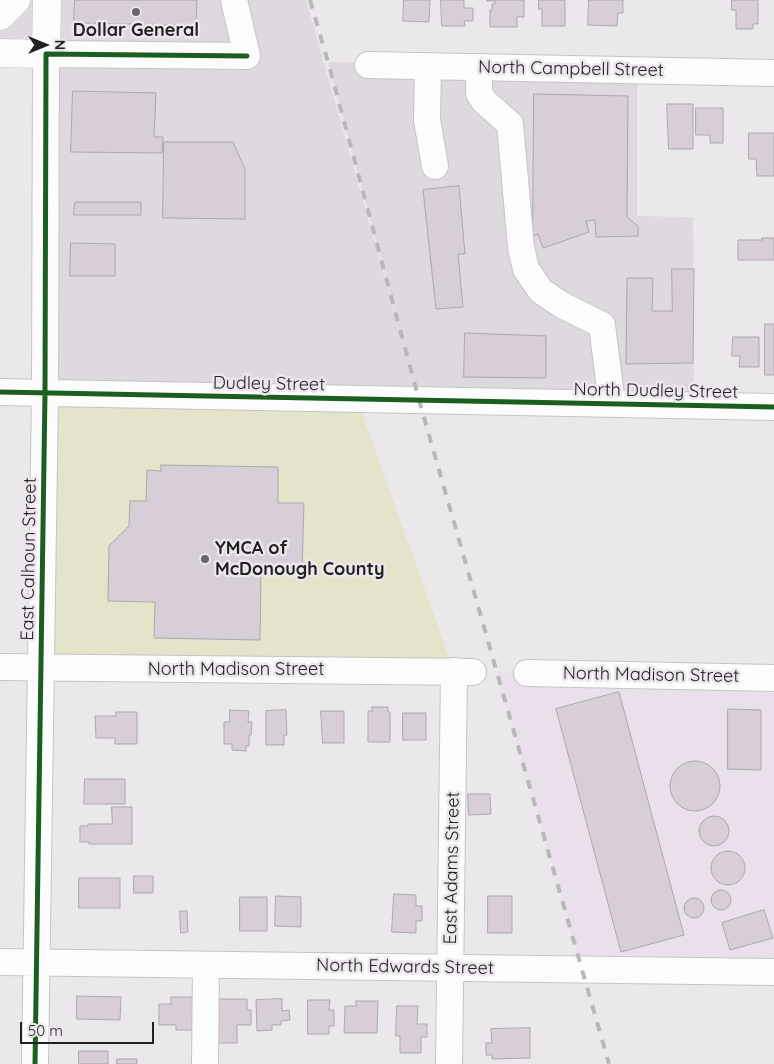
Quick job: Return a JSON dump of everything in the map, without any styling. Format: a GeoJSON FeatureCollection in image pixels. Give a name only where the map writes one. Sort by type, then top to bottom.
{"type":"FeatureCollection","features":[{"type":"Feature","properties":{"kind":"highway"},"geometry":{"type":"LineString","coordinates":[[0,16],[16,0]]}},
{"type":"Feature","properties":{"kind":"highway","name":"East Calhoun Street"},"geometry":{"type":"LineString","coordinates":[[46,54],[47,0]]}},
{"type":"Feature","properties":{"kind":"highway"},"geometry":{"type":"LineString","coordinates":[[0,53],[46,54]]}},
{"type":"Feature","properties":{"kind":"street"},"geometry":{"type":"LineString","coordinates":[[46,54],[246,56],[234,0]]}},
{"type":"Feature","properties":{"kind":"street","name":"East Calhoun Street"},"geometry":{"type":"LineString","coordinates":[[35,1064],[45,393],[46,54]]}},
{"type":"Feature","properties":{"kind":"street","name":"North Campbell Street"},"geometry":{"type":"LineString","coordinates":[[368,65],[774,73]]}},
{"type":"Feature","properties":{"kind":"street"},"geometry":{"type":"LineString","coordinates":[[428,66],[427,120],[435,166]]}},
{"type":"Feature","properties":{"kind":"street"},"geometry":{"type":"LineString","coordinates":[[479,67],[479,93],[484,101],[510,124],[520,247],[526,269],[540,291],[602,325],[612,404]]}},
{"type":"Feature","properties":{"kind":"street","name":"Dudley Street"},"geometry":{"type":"LineString","coordinates":[[0,392],[537,402]]}},
{"type":"Feature","properties":{"kind":"street","name":"North Dudley Street"},"geometry":{"type":"LineString","coordinates":[[537,402],[774,407]]}},
{"type":"Feature","properties":{"kind":"street","name":"North Madison Street"},"geometry":{"type":"LineString","coordinates":[[0,667],[463,671]]}},
{"type":"Feature","properties":{"kind":"street","name":"East Adams Street"},"geometry":{"type":"LineString","coordinates":[[449,1064],[450,968],[463,671]]}},
{"type":"Feature","properties":{"kind":"street","name":"North Madison Street"},"geometry":{"type":"LineString","coordinates":[[527,673],[774,678]]}},
{"type":"Feature","properties":{"kind":"street","name":"North Edwards Street"},"geometry":{"type":"LineString","coordinates":[[0,962],[774,972]]}},
{"type":"Feature","properties":{"kind":"street"},"geometry":{"type":"LineString","coordinates":[[205,1064],[206,964]]}},
{"type":"Feature","properties":{"kind":"shaded area"},"geometry":{"type":"Polygon","coordinates":[[[0,0],[306,0],[403,342],[328,62],[637,70],[637,216],[693,217],[694,406],[45,393],[46,54],[0,53],[0,0]]]}},
{"type":"Feature","properties":{"kind":"shaded area"},"geometry":{"type":"Polygon","coordinates":[[[497,672],[774,678],[774,972],[582,970],[497,672]]]}},
{"type":"Feature","properties":{"kind":"green space"},"geometry":{"type":"Polygon","coordinates":[[[45,393],[357,399],[454,671],[41,668],[45,393]]]}},
{"type":"Feature","properties":{"kind":"building","name":"Dollar General"},"geometry":{"type":"Polygon","coordinates":[[[75,0],[197,0],[196,25],[74,23],[75,0]]]}},
{"type":"Feature","properties":{"kind":"building"},"geometry":{"type":"Polygon","coordinates":[[[404,0],[430,0],[429,22],[403,21],[404,0]]]}},
{"type":"Feature","properties":{"kind":"building"},"geometry":{"type":"Polygon","coordinates":[[[441,0],[464,0],[464,8],[473,8],[473,21],[464,21],[465,26],[442,26],[441,0]]]}},
{"type":"Feature","properties":{"kind":"building"},"geometry":{"type":"Polygon","coordinates":[[[487,0],[524,0],[524,17],[517,17],[517,27],[490,27],[490,10],[492,10],[492,4],[495,4],[495,1],[487,0]]]}},
{"type":"Feature","properties":{"kind":"building"},"geometry":{"type":"Polygon","coordinates":[[[539,0],[565,0],[565,26],[542,26],[542,9],[539,9],[539,0]]]}},
{"type":"Feature","properties":{"kind":"building"},"geometry":{"type":"Polygon","coordinates":[[[589,0],[623,0],[623,13],[618,13],[617,26],[588,25],[589,0]]]}},
{"type":"Feature","properties":{"kind":"building"},"geometry":{"type":"Polygon","coordinates":[[[732,0],[758,0],[758,24],[753,24],[753,29],[736,29],[736,10],[732,10],[732,0]]]}},
{"type":"Feature","properties":{"kind":"building"},"geometry":{"type":"Polygon","coordinates":[[[73,91],[156,93],[154,137],[163,137],[162,153],[71,152],[73,91]]]}},
{"type":"Feature","properties":{"kind":"building"},"geometry":{"type":"Polygon","coordinates":[[[534,94],[628,96],[627,217],[638,226],[638,236],[596,237],[595,220],[586,221],[589,232],[543,248],[538,234],[533,236],[534,94]]]}},
{"type":"Feature","properties":{"kind":"building"},"geometry":{"type":"Polygon","coordinates":[[[667,104],[693,104],[693,149],[669,149],[667,104]]]}},
{"type":"Feature","properties":{"kind":"building"},"geometry":{"type":"Polygon","coordinates":[[[696,108],[723,108],[723,143],[710,143],[710,135],[696,135],[696,108]]]}},
{"type":"Feature","properties":{"kind":"building"},"geometry":{"type":"Polygon","coordinates":[[[749,133],[774,133],[774,176],[757,176],[756,159],[749,159],[749,133]]]}},
{"type":"Feature","properties":{"kind":"building"},"geometry":{"type":"Polygon","coordinates":[[[164,142],[233,142],[245,169],[245,219],[163,218],[164,142]]]}},
{"type":"Feature","properties":{"kind":"building"},"geometry":{"type":"Polygon","coordinates":[[[459,186],[465,254],[458,254],[463,307],[436,309],[423,190],[459,186]]]}},
{"type":"Feature","properties":{"kind":"building"},"geometry":{"type":"Polygon","coordinates":[[[75,202],[141,202],[141,215],[74,215],[75,202]]]}},
{"type":"Feature","properties":{"kind":"building"},"geometry":{"type":"Polygon","coordinates":[[[762,238],[774,238],[774,260],[738,260],[738,240],[762,240],[762,238]]]}},
{"type":"Feature","properties":{"kind":"building"},"geometry":{"type":"Polygon","coordinates":[[[71,243],[115,244],[115,276],[70,276],[71,243]]]}},
{"type":"Feature","properties":{"kind":"building"},"geometry":{"type":"Polygon","coordinates":[[[672,269],[694,269],[693,363],[626,364],[627,278],[653,278],[652,311],[672,311],[672,269]]]}},
{"type":"Feature","properties":{"kind":"building"},"geometry":{"type":"Polygon","coordinates":[[[765,324],[774,324],[774,375],[765,375],[765,324]]]}},
{"type":"Feature","properties":{"kind":"building"},"geometry":{"type":"Polygon","coordinates":[[[465,333],[546,336],[546,378],[464,377],[465,333]]]}},
{"type":"Feature","properties":{"kind":"building"},"geometry":{"type":"Polygon","coordinates":[[[733,337],[759,337],[759,367],[739,367],[740,356],[732,356],[733,337]]]}},
{"type":"Feature","properties":{"kind":"building","name":"YMCA of McDonough County"},"geometry":{"type":"Polygon","coordinates":[[[161,465],[278,467],[278,503],[304,503],[302,573],[261,572],[260,640],[154,638],[155,602],[108,601],[109,546],[129,526],[130,501],[146,501],[147,470],[161,471],[161,465]]]}},
{"type":"Feature","properties":{"kind":"building"},"geometry":{"type":"Polygon","coordinates":[[[619,692],[684,935],[621,952],[556,709],[619,692]]]}},
{"type":"Feature","properties":{"kind":"building"},"geometry":{"type":"Polygon","coordinates":[[[372,707],[388,707],[388,712],[390,712],[390,742],[368,742],[368,711],[372,711],[372,707]]]}},
{"type":"Feature","properties":{"kind":"building"},"geometry":{"type":"Polygon","coordinates":[[[728,709],[761,710],[761,770],[728,769],[728,709]]]}},
{"type":"Feature","properties":{"kind":"building"},"geometry":{"type":"Polygon","coordinates":[[[230,710],[249,711],[248,722],[252,722],[249,746],[246,746],[246,751],[232,750],[232,744],[224,744],[224,722],[229,722],[230,710]]]}},
{"type":"Feature","properties":{"kind":"building"},"geometry":{"type":"Polygon","coordinates":[[[286,710],[287,735],[284,735],[284,745],[266,745],[266,711],[286,710]]]}},
{"type":"Feature","properties":{"kind":"building"},"geometry":{"type":"Polygon","coordinates":[[[321,711],[344,711],[344,743],[323,743],[321,711]]]}},
{"type":"Feature","properties":{"kind":"building"},"geometry":{"type":"Polygon","coordinates":[[[116,712],[137,712],[137,744],[115,744],[115,738],[96,738],[95,716],[116,716],[116,712]]]}},
{"type":"Feature","properties":{"kind":"building"},"geometry":{"type":"Polygon","coordinates":[[[403,713],[426,713],[426,740],[403,740],[403,713]]]}},
{"type":"Feature","properties":{"kind":"building"},"geometry":{"type":"Polygon","coordinates":[[[690,761],[700,761],[713,768],[720,781],[720,791],[713,804],[700,811],[690,811],[681,807],[674,800],[670,791],[670,781],[674,772],[681,765],[690,761]]]}},
{"type":"Feature","properties":{"kind":"building"},"geometry":{"type":"Polygon","coordinates":[[[85,779],[125,779],[125,804],[84,804],[85,779]]]}},
{"type":"Feature","properties":{"kind":"building"},"geometry":{"type":"Polygon","coordinates":[[[468,794],[490,794],[491,814],[469,815],[468,794]]]}},
{"type":"Feature","properties":{"kind":"building"},"geometry":{"type":"Polygon","coordinates":[[[112,807],[132,807],[132,844],[89,844],[89,842],[80,842],[80,826],[112,824],[112,807]]]}},
{"type":"Feature","properties":{"kind":"building"},"geometry":{"type":"Polygon","coordinates":[[[714,816],[725,820],[729,831],[725,842],[714,846],[703,842],[699,831],[703,820],[714,816]]]}},
{"type":"Feature","properties":{"kind":"building"},"geometry":{"type":"Polygon","coordinates":[[[728,851],[735,852],[740,856],[744,861],[744,875],[740,880],[735,884],[728,885],[721,884],[716,880],[712,875],[711,868],[712,861],[716,856],[721,852],[728,851]]]}},
{"type":"Feature","properties":{"kind":"building"},"geometry":{"type":"Polygon","coordinates":[[[134,876],[153,876],[153,893],[134,893],[134,876]]]}},
{"type":"Feature","properties":{"kind":"building"},"geometry":{"type":"Polygon","coordinates":[[[79,878],[120,878],[120,908],[79,908],[79,878]]]}},
{"type":"Feature","properties":{"kind":"building"},"geometry":{"type":"Polygon","coordinates":[[[721,890],[728,893],[731,900],[728,907],[721,910],[714,907],[711,900],[714,893],[721,890]]]}},
{"type":"Feature","properties":{"kind":"building"},"geometry":{"type":"Polygon","coordinates":[[[394,894],[416,895],[416,906],[422,906],[422,921],[416,921],[416,933],[392,932],[394,894]]]}},
{"type":"Feature","properties":{"kind":"building"},"geometry":{"type":"Polygon","coordinates":[[[276,896],[301,897],[301,927],[275,926],[276,896]]]}},
{"type":"Feature","properties":{"kind":"building"},"geometry":{"type":"Polygon","coordinates":[[[488,896],[512,896],[512,933],[488,933],[488,896]]]}},
{"type":"Feature","properties":{"kind":"building"},"geometry":{"type":"Polygon","coordinates":[[[240,897],[267,897],[267,931],[240,931],[240,897]]]}},
{"type":"Feature","properties":{"kind":"building"},"geometry":{"type":"Polygon","coordinates":[[[694,898],[701,901],[704,908],[701,915],[694,918],[687,915],[684,908],[687,901],[694,898]]]}},
{"type":"Feature","properties":{"kind":"building"},"geometry":{"type":"Polygon","coordinates":[[[764,910],[773,938],[730,950],[722,923],[764,910]]]}},
{"type":"Feature","properties":{"kind":"building"},"geometry":{"type":"Polygon","coordinates":[[[180,911],[187,911],[188,932],[181,933],[180,911]]]}},
{"type":"Feature","properties":{"kind":"building"},"geometry":{"type":"Polygon","coordinates":[[[77,996],[121,997],[120,1020],[77,1019],[77,996]]]}},
{"type":"Feature","properties":{"kind":"building"},"geometry":{"type":"Polygon","coordinates":[[[171,997],[195,997],[195,1030],[176,1030],[176,1025],[159,1025],[159,1004],[171,1004],[171,997]]]}},
{"type":"Feature","properties":{"kind":"building"},"geometry":{"type":"Polygon","coordinates":[[[218,999],[247,999],[247,1010],[251,1010],[251,1025],[237,1025],[237,1043],[218,1043],[218,999]]]}},
{"type":"Feature","properties":{"kind":"building"},"geometry":{"type":"Polygon","coordinates":[[[282,999],[282,1011],[289,1010],[290,1020],[281,1021],[281,1025],[272,1025],[272,1030],[257,1031],[256,1000],[282,999]]]}},
{"type":"Feature","properties":{"kind":"building"},"geometry":{"type":"Polygon","coordinates":[[[308,1000],[330,1000],[329,1010],[334,1010],[334,1026],[329,1026],[329,1034],[308,1034],[308,1000]]]}},
{"type":"Feature","properties":{"kind":"building"},"geometry":{"type":"Polygon","coordinates":[[[356,1001],[378,1001],[377,1033],[344,1033],[345,1006],[356,1006],[356,1001]]]}},
{"type":"Feature","properties":{"kind":"building"},"geometry":{"type":"Polygon","coordinates":[[[397,1006],[418,1006],[417,1024],[427,1024],[427,1037],[421,1037],[421,1053],[400,1053],[400,1036],[396,1036],[397,1006]]]}},
{"type":"Feature","properties":{"kind":"building"},"geometry":{"type":"Polygon","coordinates":[[[530,1028],[530,1058],[492,1059],[492,1055],[486,1055],[486,1043],[492,1043],[491,1029],[530,1028]]]}},
{"type":"Feature","properties":{"kind":"building"},"geometry":{"type":"Polygon","coordinates":[[[79,1051],[108,1051],[108,1064],[79,1064],[79,1051]]]}},
{"type":"Feature","properties":{"kind":"building"},"geometry":{"type":"Polygon","coordinates":[[[117,1059],[137,1059],[137,1064],[117,1064],[117,1059]]]}},
{"type":"Feature","properties":{"kind":"railway"},"geometry":{"type":"LineString","coordinates":[[310,0],[419,400],[609,1064]]}},
{"type":"Feature","properties":{"kind":"cycle path"},"geometry":{"type":"LineString","coordinates":[[35,1064],[45,393],[46,54],[247,56]]}},
{"type":"Feature","properties":{"kind":"cycle path"},"geometry":{"type":"LineString","coordinates":[[0,392],[774,407]]}},
{"type":"Feature","properties":{"kind":"place","name":"Dollar General"},"geometry":{"type":"Point","coordinates":[136,12]}},
{"type":"Feature","properties":{"kind":"place","name":"YMCA of McDonough County"},"geometry":{"type":"Point","coordinates":[205,559]}}]}
